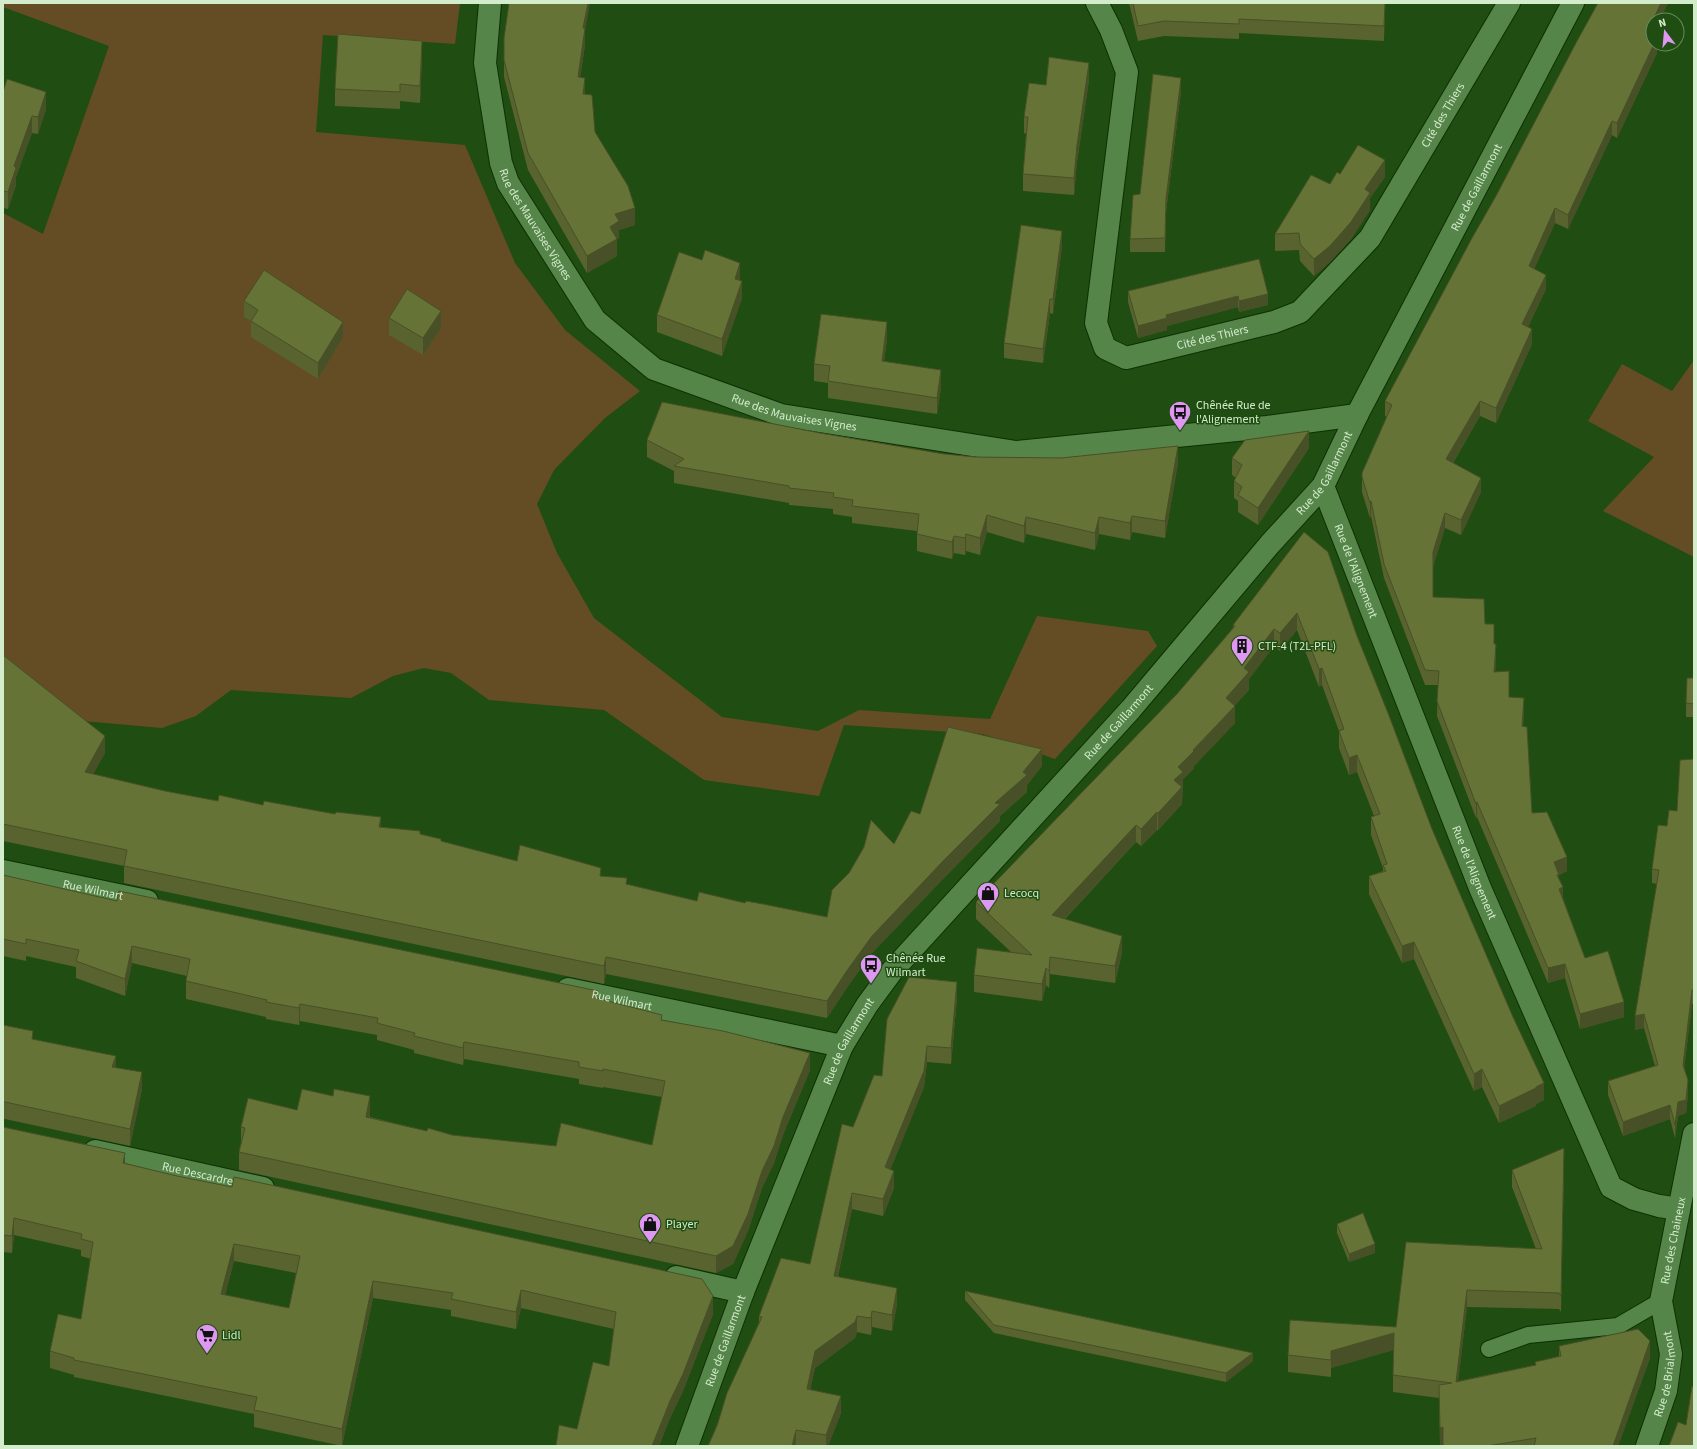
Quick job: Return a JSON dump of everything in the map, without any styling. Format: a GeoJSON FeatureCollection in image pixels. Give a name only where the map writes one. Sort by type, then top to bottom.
{"type":"FeatureCollection","features":[{"type":"Feature","properties":{"kind":"street","name":"Rue des Mauvaises Vignes"},"geometry":{"type":"LineString","coordinates":[[490,3],[485,63],[501,163],[508,183],[595,320],[654,369],[781,415],[1016,452],[1267,427],[1356,415]]}},
{"type":"Feature","properties":{"kind":"street","name":"Cité des Thiers"},"geometry":{"type":"LineString","coordinates":[[1097,3],[1111,30],[1127,72],[1096,323],[1105,348],[1126,358],[1274,322],[1300,312],[1370,238],[1509,3]]}},
{"type":"Feature","properties":{"kind":"street","name":"Rue de Gaillarmont"},"geometry":{"type":"LineString","coordinates":[[687,1446],[743,1292],[842,1046],[867,1005],[892,971],[1131,709],[1270,544],[1323,486],[1356,415],[1573,3]]}},
{"type":"Feature","properties":{"kind":"street","name":"Rue de l'Alignement"},"geometry":{"type":"LineString","coordinates":[[1323,486],[1480,888],[1611,1187],[1634,1199],[1659,1206],[1679,1209]]}},
{"type":"Feature","properties":{"kind":"street","name":"Rue Wilmart"},"geometry":{"type":"LineString","coordinates":[[3,870],[166,905]]}},
{"type":"Feature","properties":{"kind":"street","name":"Rue Wilmart"},"geometry":{"type":"LineString","coordinates":[[548,985],[842,1046]]}},
{"type":"Feature","properties":{"kind":"street","name":"Rue des Chaineux"},"geometry":{"type":"LineString","coordinates":[[1661,1300],[1694,1134]]}},
{"type":"Feature","properties":{"kind":"street","name":"Rue Descardre"},"geometry":{"type":"LineString","coordinates":[[74,1147],[284,1192]]}},
{"type":"Feature","properties":{"kind":"street"},"geometry":{"type":"LineString","coordinates":[[658,1274],[743,1292]]}},
{"type":"Feature","properties":{"kind":"street","name":"Rue de Brialmont"},"geometry":{"type":"LineString","coordinates":[[1647,1446],[1666,1391],[1671,1354],[1661,1300]]}},
{"type":"Feature","properties":{"kind":"lane"},"geometry":{"type":"LineString","coordinates":[[1490,1349],[1528,1335],[1618,1326],[1661,1300]]}},
{"type":"Feature","properties":{"kind":"shaded area"},"geometry":{"type":"Polygon","coordinates":[[[3,3],[460,3],[455,44],[323,35],[316,132],[465,145],[515,263],[565,330],[640,391],[605,418],[554,470],[537,504],[557,553],[594,618],[722,717],[818,731],[859,710],[990,719],[1037,616],[1148,631],[1157,646],[1055,759],[983,734],[844,725],[819,796],[704,780],[604,710],[489,700],[451,673],[424,668],[393,676],[351,698],[231,690],[196,716],[162,728],[83,721],[3,657],[3,213],[43,234],[109,46],[3,7],[3,3]]]}},
{"type":"Feature","properties":{"kind":"shaded area"},"geometry":{"type":"Polygon","coordinates":[[[1694,360],[1694,557],[1603,511],[1654,457],[1588,421],[1622,364],[1672,391],[1694,360]]]}},
{"type":"Feature","properties":{"kind":"building"},"geometry":{"type":"Polygon","coordinates":[[[509,3],[588,3],[583,28],[585,28],[578,77],[585,78],[583,94],[592,95],[595,132],[628,186],[635,208],[615,214],[619,221],[610,227],[617,239],[587,256],[528,153],[504,60],[504,38],[509,3]]]}},
{"type":"Feature","properties":{"kind":"building"},"geometry":{"type":"Polygon","coordinates":[[[1133,3],[1385,3],[1384,26],[1239,19],[1239,24],[1164,21],[1138,26],[1133,3]]]}},
{"type":"Feature","properties":{"kind":"building"},"geometry":{"type":"Polygon","coordinates":[[[1598,3],[1661,3],[1657,12],[1645,12],[1645,52],[1650,52],[1617,123],[1612,121],[1568,215],[1555,208],[1529,266],[1546,275],[1522,324],[1532,329],[1496,408],[1480,401],[1446,459],[1481,478],[1461,520],[1445,513],[1433,552],[1433,597],[1484,599],[1485,624],[1494,624],[1494,644],[1496,644],[1494,672],[1509,671],[1509,697],[1524,698],[1522,726],[1527,727],[1532,813],[1547,812],[1567,857],[1554,862],[1559,875],[1557,875],[1563,887],[1559,889],[1585,958],[1608,951],[1624,1002],[1580,1014],[1565,964],[1548,968],[1477,802],[1476,804],[1437,701],[1439,671],[1425,670],[1384,564],[1371,501],[1370,503],[1362,477],[1362,473],[1392,405],[1385,401],[1496,196],[1598,3]]]}},
{"type":"Feature","properties":{"kind":"building"},"geometry":{"type":"Polygon","coordinates":[[[338,34],[422,41],[420,86],[400,84],[400,92],[335,89],[338,34]]]}},
{"type":"Feature","properties":{"kind":"building"},"geometry":{"type":"Polygon","coordinates":[[[1049,57],[1089,63],[1077,145],[1074,178],[1023,174],[1028,117],[1024,117],[1029,83],[1046,85],[1049,57]]]}},
{"type":"Feature","properties":{"kind":"building"},"geometry":{"type":"Polygon","coordinates":[[[1153,74],[1181,78],[1166,199],[1165,238],[1130,239],[1133,195],[1140,194],[1153,74]]]}},
{"type":"Feature","properties":{"kind":"building"},"geometry":{"type":"Polygon","coordinates":[[[7,79],[46,92],[38,117],[32,116],[14,166],[16,168],[8,192],[3,191],[3,92],[7,79]]]}},
{"type":"Feature","properties":{"kind":"building"},"geometry":{"type":"Polygon","coordinates":[[[1358,145],[1385,160],[1365,189],[1370,193],[1351,222],[1330,246],[1314,259],[1300,244],[1299,233],[1275,234],[1311,175],[1330,184],[1337,172],[1340,174],[1358,145]]]}},
{"type":"Feature","properties":{"kind":"building"},"geometry":{"type":"Polygon","coordinates":[[[1021,225],[1062,231],[1053,299],[1050,299],[1043,349],[1004,343],[1021,225]]]}},
{"type":"Feature","properties":{"kind":"building"},"geometry":{"type":"Polygon","coordinates":[[[705,250],[740,263],[735,279],[742,281],[722,339],[657,315],[679,252],[702,260],[705,250]]]}},
{"type":"Feature","properties":{"kind":"building"},"geometry":{"type":"Polygon","coordinates":[[[1259,259],[1268,294],[1239,301],[1238,296],[1166,315],[1167,318],[1138,326],[1128,291],[1259,259]]]}},
{"type":"Feature","properties":{"kind":"building"},"geometry":{"type":"Polygon","coordinates":[[[264,270],[343,322],[318,363],[251,321],[258,310],[244,301],[264,270]]]}},
{"type":"Feature","properties":{"kind":"building"},"geometry":{"type":"Polygon","coordinates":[[[407,289],[441,311],[423,338],[389,318],[407,289]]]}},
{"type":"Feature","properties":{"kind":"building"},"geometry":{"type":"Polygon","coordinates":[[[821,314],[887,322],[882,361],[941,370],[937,398],[828,381],[830,366],[814,364],[821,314]]]}},
{"type":"Feature","properties":{"kind":"building"},"geometry":{"type":"Polygon","coordinates":[[[662,402],[820,433],[944,454],[975,457],[1061,458],[1178,446],[1165,521],[1132,516],[1130,523],[1099,517],[1095,533],[1026,517],[1024,526],[987,515],[980,538],[966,534],[965,538],[954,536],[952,542],[917,534],[919,514],[852,506],[853,500],[833,497],[834,493],[789,488],[789,486],[674,466],[684,459],[647,440],[662,402]]]}},
{"type":"Feature","properties":{"kind":"building"},"geometry":{"type":"Polygon","coordinates":[[[1309,431],[1258,508],[1238,495],[1242,487],[1234,481],[1242,465],[1232,458],[1245,440],[1309,431]]]}},
{"type":"Feature","properties":{"kind":"building"},"geometry":{"type":"Polygon","coordinates":[[[1304,532],[1328,552],[1357,636],[1432,829],[1513,1017],[1544,1083],[1499,1106],[1482,1069],[1474,1074],[1414,942],[1402,946],[1369,876],[1386,871],[1383,865],[1387,864],[1371,817],[1380,814],[1357,755],[1349,758],[1339,731],[1344,729],[1322,668],[1319,669],[1297,613],[1280,633],[1274,629],[1244,668],[1249,672],[1226,698],[1235,706],[1178,767],[1183,772],[1174,780],[1182,787],[1141,829],[1136,825],[1052,915],[1122,936],[1115,966],[1050,957],[1049,971],[1046,968],[1042,984],[974,975],[977,948],[1032,955],[976,902],[1177,694],[1235,626],[1233,625],[1304,532]]]}},
{"type":"Feature","properties":{"kind":"building"},"geometry":{"type":"Polygon","coordinates":[[[3,655],[105,736],[85,772],[165,791],[218,801],[219,795],[263,805],[264,801],[335,814],[336,812],[381,817],[379,827],[420,831],[420,834],[441,839],[441,841],[517,861],[520,845],[601,868],[600,876],[627,878],[626,884],[697,901],[699,892],[745,903],[746,901],[827,917],[832,890],[849,873],[864,847],[871,820],[894,844],[911,811],[920,814],[948,727],[1042,749],[1023,772],[1027,775],[995,803],[1000,804],[872,936],[827,1001],[606,957],[604,966],[124,866],[127,850],[3,824],[3,655]]]}},
{"type":"Feature","properties":{"kind":"building"},"geometry":{"type":"Polygon","coordinates":[[[1687,678],[1694,678],[1694,704],[1686,703],[1687,678]]]}},
{"type":"Feature","properties":{"kind":"building"},"geometry":{"type":"Polygon","coordinates":[[[1694,759],[1694,990],[1692,990],[1683,1065],[1688,1080],[1686,1100],[1678,1102],[1675,1125],[1670,1105],[1623,1122],[1608,1081],[1658,1065],[1644,1014],[1635,1016],[1659,870],[1652,869],[1658,825],[1667,826],[1669,810],[1677,811],[1680,760],[1694,759]]]}},
{"type":"Feature","properties":{"kind":"building"},"geometry":{"type":"Polygon","coordinates":[[[3,875],[117,901],[119,891],[598,991],[596,998],[662,1015],[661,1020],[723,1031],[810,1053],[783,1117],[774,1146],[762,1171],[748,1214],[733,1246],[716,1256],[239,1152],[245,1128],[241,1127],[248,1098],[297,1110],[302,1089],[333,1096],[334,1089],[370,1096],[366,1117],[427,1131],[428,1128],[452,1135],[556,1146],[561,1123],[652,1145],[665,1081],[603,1069],[603,1071],[579,1067],[579,1062],[464,1042],[463,1048],[414,1036],[415,1033],[377,1023],[378,1018],[300,1004],[299,1008],[266,1002],[267,1000],[186,981],[190,959],[132,946],[125,979],[76,961],[79,950],[26,939],[26,944],[3,939],[3,875]]]}},
{"type":"Feature","properties":{"kind":"building"},"geometry":{"type":"Polygon","coordinates":[[[909,977],[957,982],[951,1048],[927,1046],[924,1071],[885,1167],[894,1171],[883,1199],[852,1193],[834,1276],[897,1288],[892,1315],[872,1311],[871,1318],[857,1316],[855,1322],[815,1351],[807,1389],[841,1396],[826,1435],[796,1430],[792,1446],[708,1446],[717,1426],[727,1393],[762,1317],[759,1316],[781,1258],[810,1264],[842,1124],[853,1127],[874,1075],[882,1076],[887,1019],[909,977]]]}},
{"type":"Feature","properties":{"kind":"building"},"geometry":{"type":"Polygon","coordinates":[[[3,1025],[33,1031],[32,1039],[116,1056],[112,1067],[142,1072],[130,1129],[3,1102],[3,1025]]]}},
{"type":"Feature","properties":{"kind":"building"},"geometry":{"type":"Polygon","coordinates":[[[3,1127],[125,1153],[123,1163],[177,1176],[232,1187],[234,1177],[702,1279],[713,1296],[683,1374],[670,1401],[652,1446],[556,1446],[559,1425],[577,1429],[593,1362],[609,1366],[616,1312],[521,1290],[516,1312],[451,1299],[453,1293],[373,1281],[342,1429],[254,1410],[257,1397],[74,1360],[74,1358],[50,1351],[58,1314],[81,1319],[93,1242],[81,1239],[82,1234],[14,1218],[12,1236],[3,1235],[3,1127]],[[234,1244],[221,1294],[289,1308],[300,1256],[234,1244]]]}},
{"type":"Feature","properties":{"kind":"building"},"geometry":{"type":"Polygon","coordinates":[[[1564,1148],[1561,1296],[1559,1293],[1467,1290],[1456,1382],[1536,1365],[1535,1362],[1561,1356],[1559,1346],[1638,1329],[1650,1341],[1613,1446],[1534,1446],[1536,1438],[1487,1446],[1443,1446],[1443,1427],[1440,1428],[1439,1385],[1452,1383],[1393,1375],[1394,1333],[1331,1351],[1331,1360],[1288,1355],[1290,1320],[1396,1327],[1406,1242],[1542,1249],[1512,1170],[1564,1148]]]}},
{"type":"Feature","properties":{"kind":"building"},"geometry":{"type":"Polygon","coordinates":[[[1363,1213],[1375,1244],[1349,1254],[1337,1224],[1363,1213]]]}},
{"type":"Feature","properties":{"kind":"building"},"geometry":{"type":"Polygon","coordinates":[[[965,1291],[1253,1353],[1226,1373],[994,1325],[965,1291]]]}},
{"type":"Feature","properties":{"kind":"building"},"geometry":{"type":"Polygon","coordinates":[[[1692,1386],[1694,1389],[1694,1446],[1669,1446],[1678,1422],[1686,1425],[1692,1386]]]}},
{"type":"Feature","properties":{"kind":"place","name":"Chênée Rue de l'Alignement"},"geometry":{"type":"Point","coordinates":[1180,432]}},
{"type":"Feature","properties":{"kind":"place","name":"CTF-4 (T2L-PFL)"},"geometry":{"type":"Point","coordinates":[1242,666]}},
{"type":"Feature","properties":{"kind":"place","name":"Lecocq"},"geometry":{"type":"Point","coordinates":[988,912]}},
{"type":"Feature","properties":{"kind":"place","name":"Chênée Rue Wilmart"},"geometry":{"type":"Point","coordinates":[871,984]}},
{"type":"Feature","properties":{"kind":"place","name":"Player"},"geometry":{"type":"Point","coordinates":[650,1244]}},
{"type":"Feature","properties":{"kind":"place","name":"Lidl"},"geometry":{"type":"Point","coordinates":[207,1354]}}]}
